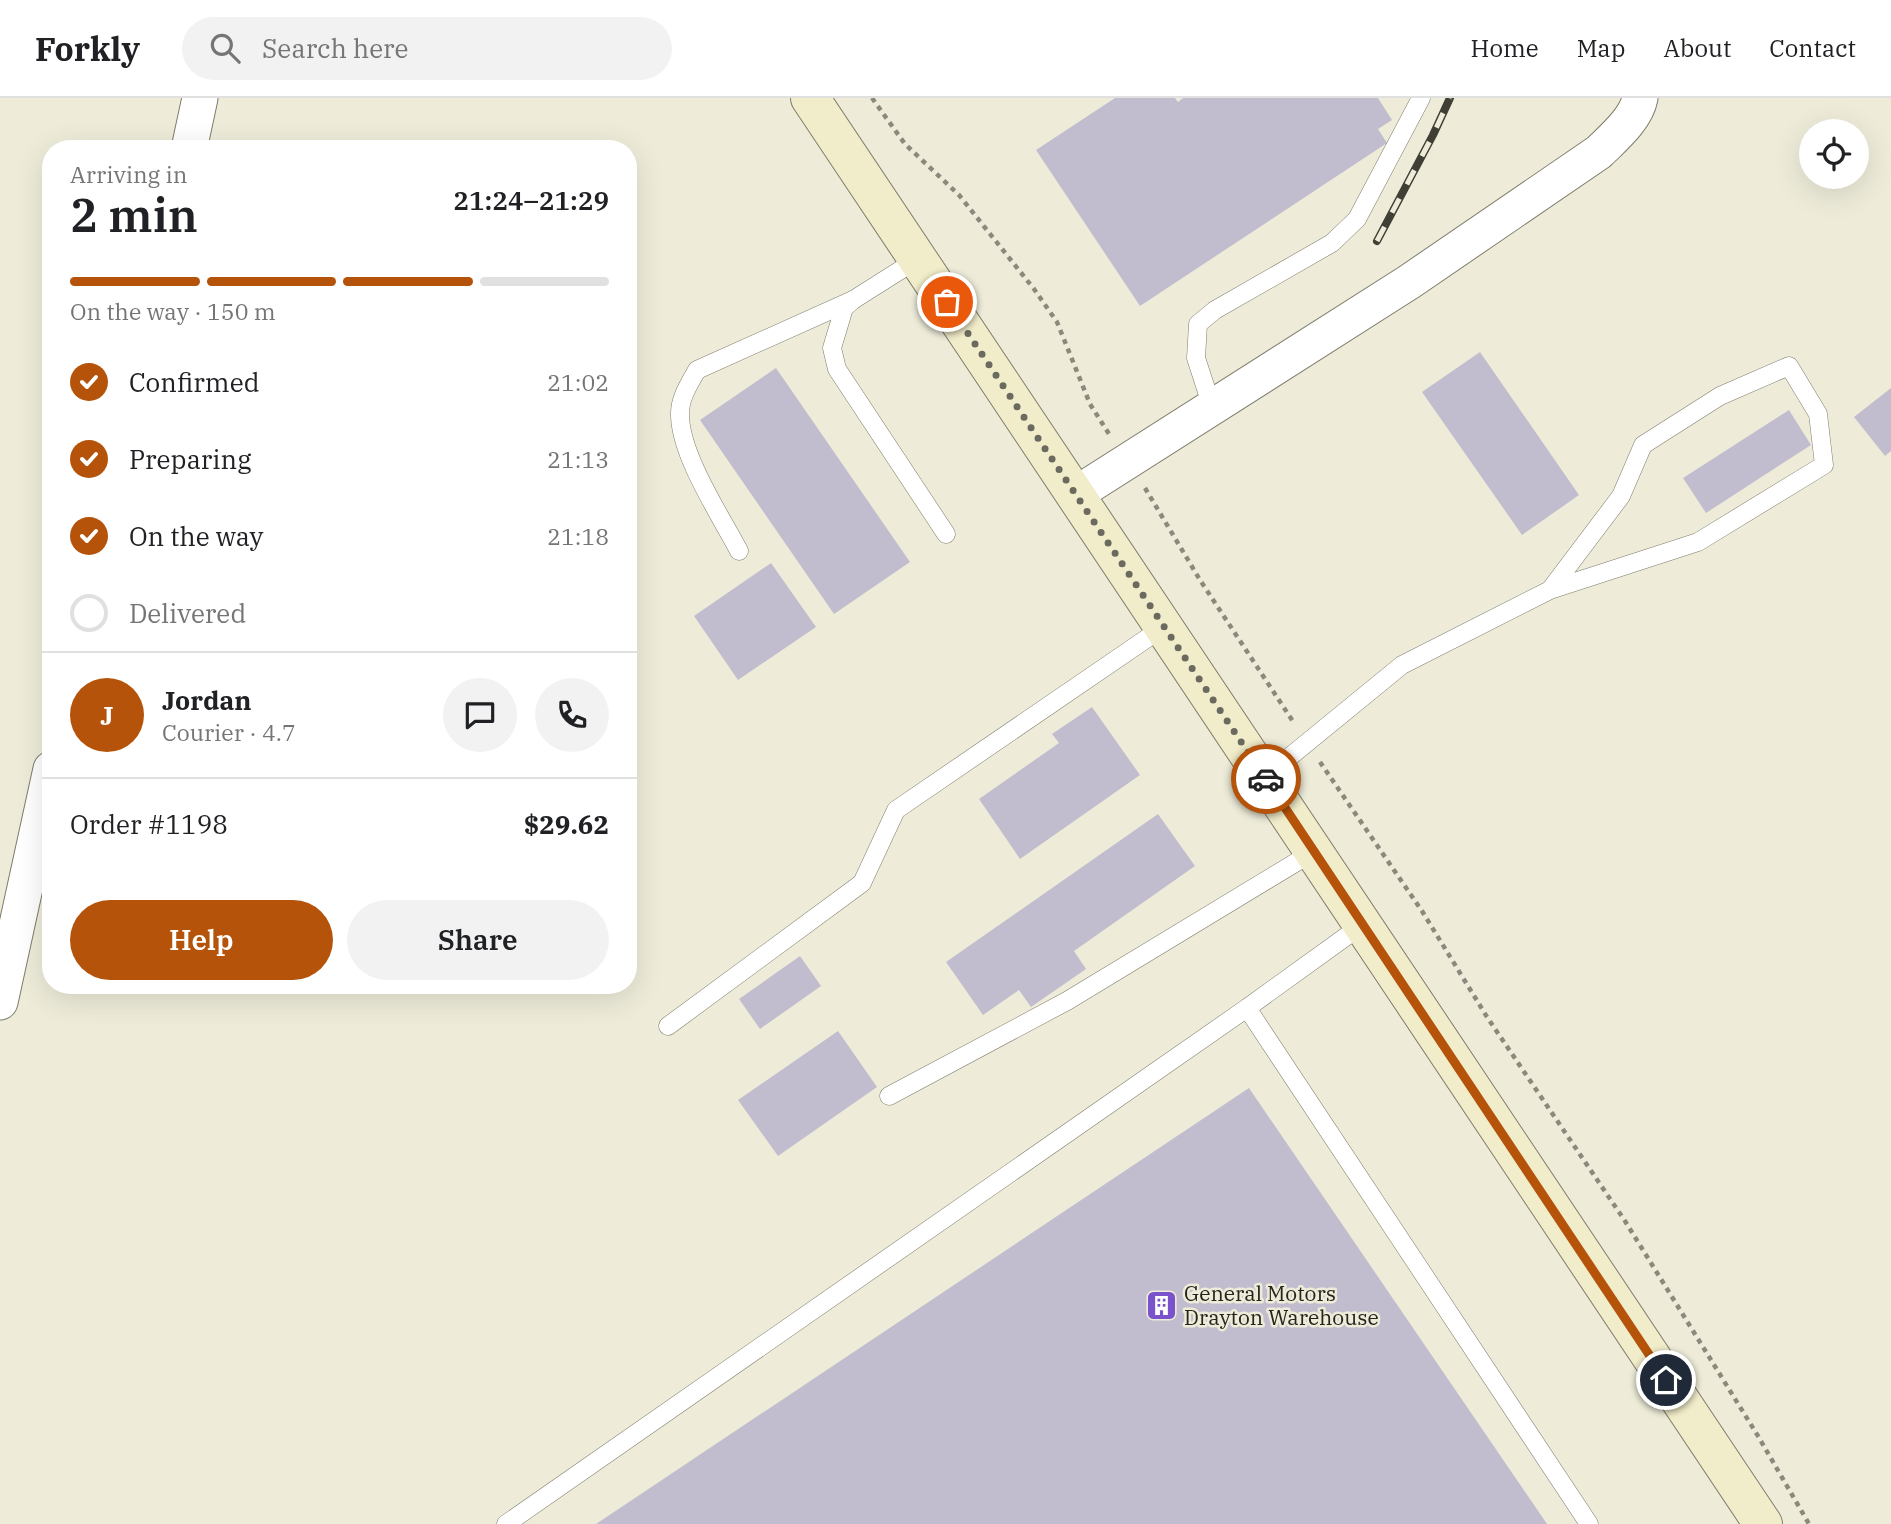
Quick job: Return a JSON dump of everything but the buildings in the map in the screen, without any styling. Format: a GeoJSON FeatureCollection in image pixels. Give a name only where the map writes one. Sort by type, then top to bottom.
{"type":"FeatureCollection","features":[{"type":"Feature","properties":{"kind":"main road"},"geometry":{"type":"LineString","coordinates":[[810,98],[1165,626],[1753,1521]]}},
{"type":"Feature","properties":{"kind":"street"},"geometry":{"type":"LineString","coordinates":[[191,140],[201,98]]}},
{"type":"Feature","properties":{"kind":"street"},"geometry":{"type":"LineString","coordinates":[[1076,494],[1409,282],[1599,152],[1621,130],[1639,104],[1640,98]]}},
{"type":"Feature","properties":{"kind":"street"},"geometry":{"type":"LineString","coordinates":[[0,1002],[42,810]]}},
{"type":"Feature","properties":{"kind":"lane"},"geometry":{"type":"LineString","coordinates":[[1212,407],[1196,358],[1198,324],[1215,310],[1332,243],[1357,219],[1421,98]]}},
{"type":"Feature","properties":{"kind":"lane"},"geometry":{"type":"LineString","coordinates":[[739,551],[687,451],[679,415],[685,389],[697,370],[853,300],[918,259]]}},
{"type":"Feature","properties":{"kind":"lane"},"geometry":{"type":"LineString","coordinates":[[853,300],[844,308],[832,348],[836,369],[946,534]]}},
{"type":"Feature","properties":{"kind":"lane"},"geometry":{"type":"LineString","coordinates":[[1265,777],[1402,665],[1550,590],[1698,542],[1824,466],[1818,414],[1789,366],[1720,396],[1643,445],[1621,496],[1550,590]]}},
{"type":"Feature","properties":{"kind":"lane"},"geometry":{"type":"LineString","coordinates":[[668,1026],[862,883],[896,810],[1165,626]]}},
{"type":"Feature","properties":{"kind":"lane"},"geometry":{"type":"LineString","coordinates":[[889,1096],[1068,1001],[1313,852]]}},
{"type":"Feature","properties":{"kind":"lane"},"geometry":{"type":"LineString","coordinates":[[506,1524],[1362,925]]}},
{"type":"Feature","properties":{"kind":"lane"},"geometry":{"type":"LineString","coordinates":[[1247,1008],[1589,1524]]}},
{"type":"Feature","properties":{"kind":"path"},"geometry":{"type":"LineString","coordinates":[[872,98],[905,144],[959,195],[1057,322],[1090,404],[1222,614],[1422,911],[1487,1017],[1625,1222],[1758,1436],[1809,1524]]}},
{"type":"Feature","properties":{"kind":"railway"},"geometry":{"type":"LineString","coordinates":[[1377,241],[1450,98]]}},
{"type":"Feature","properties":{"kind":"way so far"},"geometry":{"type":"LineString","coordinates":[[947,302],[1266,779]]}},
{"type":"Feature","properties":{"kind":"place","name":"General Motors Drayton Warehouse"},"geometry":{"type":"Point","coordinates":[1161,1306]}},
{"type":"Feature","properties":{"kind":"route"},"geometry":{"type":"LineString","coordinates":[[1266,779],[1666,1380]]}}]}
